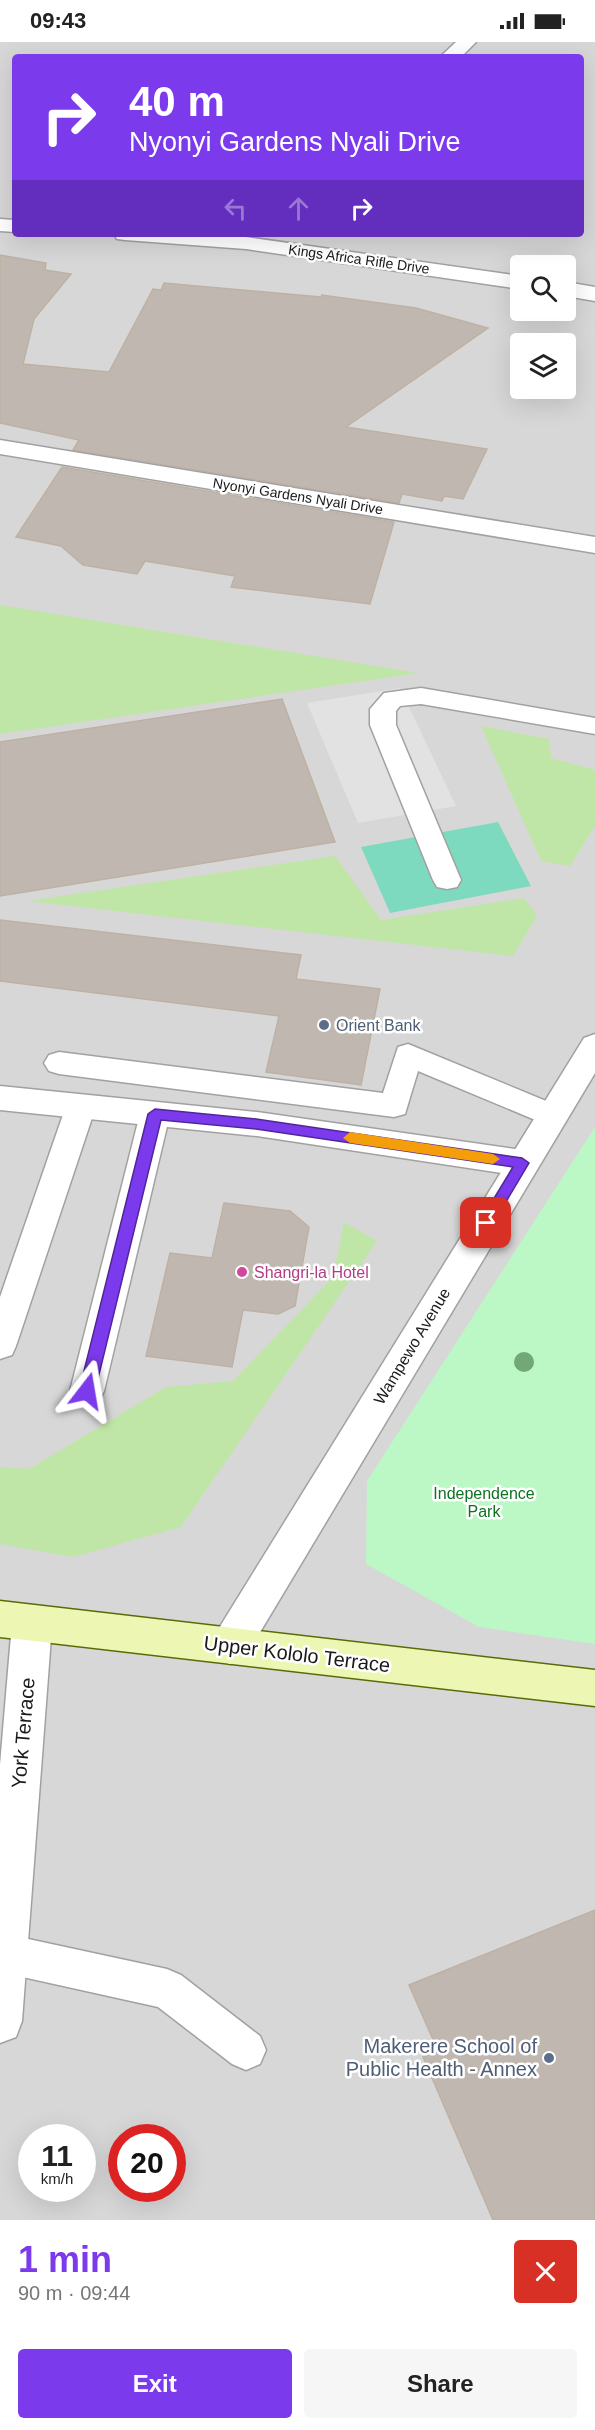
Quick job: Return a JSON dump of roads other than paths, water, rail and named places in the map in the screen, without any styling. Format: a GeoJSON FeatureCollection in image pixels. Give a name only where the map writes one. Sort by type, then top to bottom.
{"type":"FeatureCollection","features":[{"type":"Feature","properties":{"kind":"main road","name":"Upper Kololo Terrace"},"geometry":{"type":"LineString","coordinates":[[16,1622],[595,1688]]}},
{"type":"Feature","properties":{"kind":"street"},"geometry":{"type":"LineString","coordinates":[[453,54],[467,42]]}},
{"type":"Feature","properties":{"kind":"street","name":"Kings Africa Rifle Drive"},"geometry":{"type":"LineString","coordinates":[[220,237],[251,238],[510,281]]}},
{"type":"Feature","properties":{"kind":"street"},"geometry":{"type":"LineString","coordinates":[[576,291],[595,294]]}},
{"type":"Feature","properties":{"kind":"street","name":"Nyonyi Gardens Nyali Drive"},"geometry":{"type":"LineString","coordinates":[[0,447],[595,545]]}},
{"type":"Feature","properties":{"kind":"street","name":"Wampewo Avenue"},"geometry":{"type":"LineString","coordinates":[[230,1646],[595,1046]]}},
{"type":"Feature","properties":{"kind":"street"},"geometry":{"type":"LineString","coordinates":[[0,1098],[256,1124],[522,1163]]}},
{"type":"Feature","properties":{"kind":"street","name":"York Terrace"},"geometry":{"type":"LineString","coordinates":[[0,2021],[5,1954],[16,1622]]}},
{"type":"Feature","properties":{"kind":"lane"},"geometry":{"type":"LineString","coordinates":[[447,880],[382,725],[383,709],[393,699],[422,696],[595,726]]}},
{"type":"Feature","properties":{"kind":"lane"},"geometry":{"type":"LineString","coordinates":[[59,1063],[394,1106],[408,1055],[552,1116]]}},
{"type":"Feature","properties":{"kind":"lane"},"geometry":{"type":"LineString","coordinates":[[256,1124],[261,1089]]}},
{"type":"Feature","properties":{"kind":"lane"},"geometry":{"type":"LineString","coordinates":[[0,1346],[81,1106]]}},
{"type":"Feature","properties":{"kind":"lane"},"geometry":{"type":"LineString","coordinates":[[87,1391],[155,1114]]}},
{"type":"Feature","properties":{"kind":"lane"},"geometry":{"type":"LineString","coordinates":[[5,1954],[167,1989],[246,2050]]}},
{"type":"Feature","properties":{"kind":"place","name":"Orient Bank"},"geometry":{"type":"Point","coordinates":[324,1025]}},
{"type":"Feature","properties":{"kind":"place","name":"Shangri-la Hotel"},"geometry":{"type":"Point","coordinates":[242,1272]}},
{"type":"Feature","properties":{"kind":"place","name":"Makerere School of Public Health - Annex"},"geometry":{"type":"Point","coordinates":[549,2058]}},
{"type":"Feature","properties":{"kind":"park label","name":"Independence Park"},"geometry":{"type":"Point","coordinates":[484,1502]}}]}
